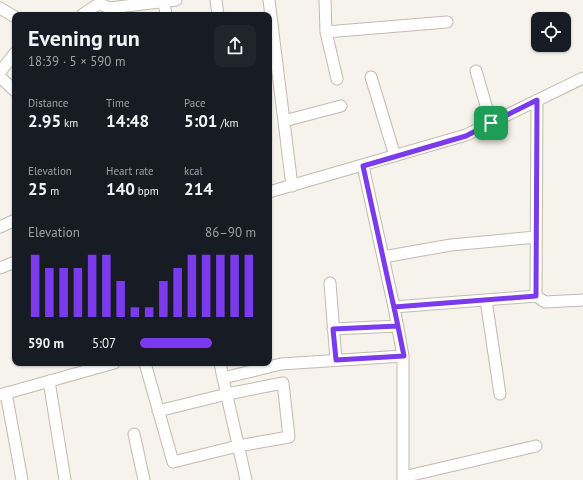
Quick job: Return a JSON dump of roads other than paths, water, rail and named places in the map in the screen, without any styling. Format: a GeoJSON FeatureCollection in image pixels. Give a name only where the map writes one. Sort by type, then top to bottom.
{"type":"FeatureCollection","features":[{"type":"Feature","properties":{"kind":"street"},"geometry":{"type":"LineString","coordinates":[[0,2],[6,0]]}},
{"type":"Feature","properties":{"kind":"street"},"geometry":{"type":"LineString","coordinates":[[86,12],[101,4],[110,12],[176,0]]}},
{"type":"Feature","properties":{"kind":"street"},"geometry":{"type":"LineString","coordinates":[[216,0],[218,12]]}},
{"type":"Feature","properties":{"kind":"street"},"geometry":{"type":"LineString","coordinates":[[269,0],[270,12]]}},
{"type":"Feature","properties":{"kind":"street"},"geometry":{"type":"LineString","coordinates":[[325,0],[326,32],[337,79]]}},
{"type":"Feature","properties":{"kind":"street"},"geometry":{"type":"LineString","coordinates":[[164,2],[166,12]]}},
{"type":"Feature","properties":{"kind":"street"},"geometry":{"type":"LineString","coordinates":[[0,8],[12,15]]}},
{"type":"Feature","properties":{"kind":"street"},"geometry":{"type":"LineString","coordinates":[[326,32],[447,22]]}},
{"type":"Feature","properties":{"kind":"street"},"geometry":{"type":"LineString","coordinates":[[272,24],[292,186]]}},
{"type":"Feature","properties":{"kind":"street"},"geometry":{"type":"LineString","coordinates":[[0,72],[12,57]]}},
{"type":"Feature","properties":{"kind":"street"},"geometry":{"type":"LineString","coordinates":[[476,71],[491,123]]}},
{"type":"Feature","properties":{"kind":"street"},"geometry":{"type":"LineString","coordinates":[[0,77],[12,88]]}},
{"type":"Feature","properties":{"kind":"street"},"geometry":{"type":"LineString","coordinates":[[371,77],[395,156]]}},
{"type":"Feature","properties":{"kind":"street"},"geometry":{"type":"LineString","coordinates":[[272,191],[466,136],[583,78]]}},
{"type":"Feature","properties":{"kind":"street"},"geometry":{"type":"LineString","coordinates":[[536,296],[537,100]]}},
{"type":"Feature","properties":{"kind":"street"},"geometry":{"type":"LineString","coordinates":[[284,121],[341,106]]}},
{"type":"Feature","properties":{"kind":"street"},"geometry":{"type":"LineString","coordinates":[[363,166],[404,356],[403,479],[536,446]]}},
{"type":"Feature","properties":{"kind":"street"},"geometry":{"type":"LineString","coordinates":[[0,227],[12,221]]}},
{"type":"Feature","properties":{"kind":"street"},"geometry":{"type":"LineString","coordinates":[[383,257],[451,245],[536,237]]}},
{"type":"Feature","properties":{"kind":"street"},"geometry":{"type":"LineString","coordinates":[[0,268],[12,263]]}},
{"type":"Feature","properties":{"kind":"street"},"geometry":{"type":"LineString","coordinates":[[330,283],[336,360]]}},
{"type":"Feature","properties":{"kind":"street"},"geometry":{"type":"LineString","coordinates":[[394,307],[536,296],[546,302],[583,300]]}},
{"type":"Feature","properties":{"kind":"street"},"geometry":{"type":"LineString","coordinates":[[486,300],[500,394]]}},
{"type":"Feature","properties":{"kind":"street"},"geometry":{"type":"LineString","coordinates":[[333,329],[398,326]]}},
{"type":"Feature","properties":{"kind":"street"},"geometry":{"type":"LineString","coordinates":[[223,378],[281,364],[404,356]]}},
{"type":"Feature","properties":{"kind":"street"},"geometry":{"type":"LineString","coordinates":[[22,480],[3,394],[103,366]]}},
{"type":"Feature","properties":{"kind":"street"},"geometry":{"type":"LineString","coordinates":[[146,366],[158,411],[173,462],[238,446],[289,437],[283,383],[227,394],[158,411]]}},
{"type":"Feature","properties":{"kind":"street"},"geometry":{"type":"LineString","coordinates":[[221,366],[246,480]]}},
{"type":"Feature","properties":{"kind":"street"},"geometry":{"type":"LineString","coordinates":[[49,381],[65,480]]}},
{"type":"Feature","properties":{"kind":"street"},"geometry":{"type":"LineString","coordinates":[[134,434],[144,480]]}}]}
